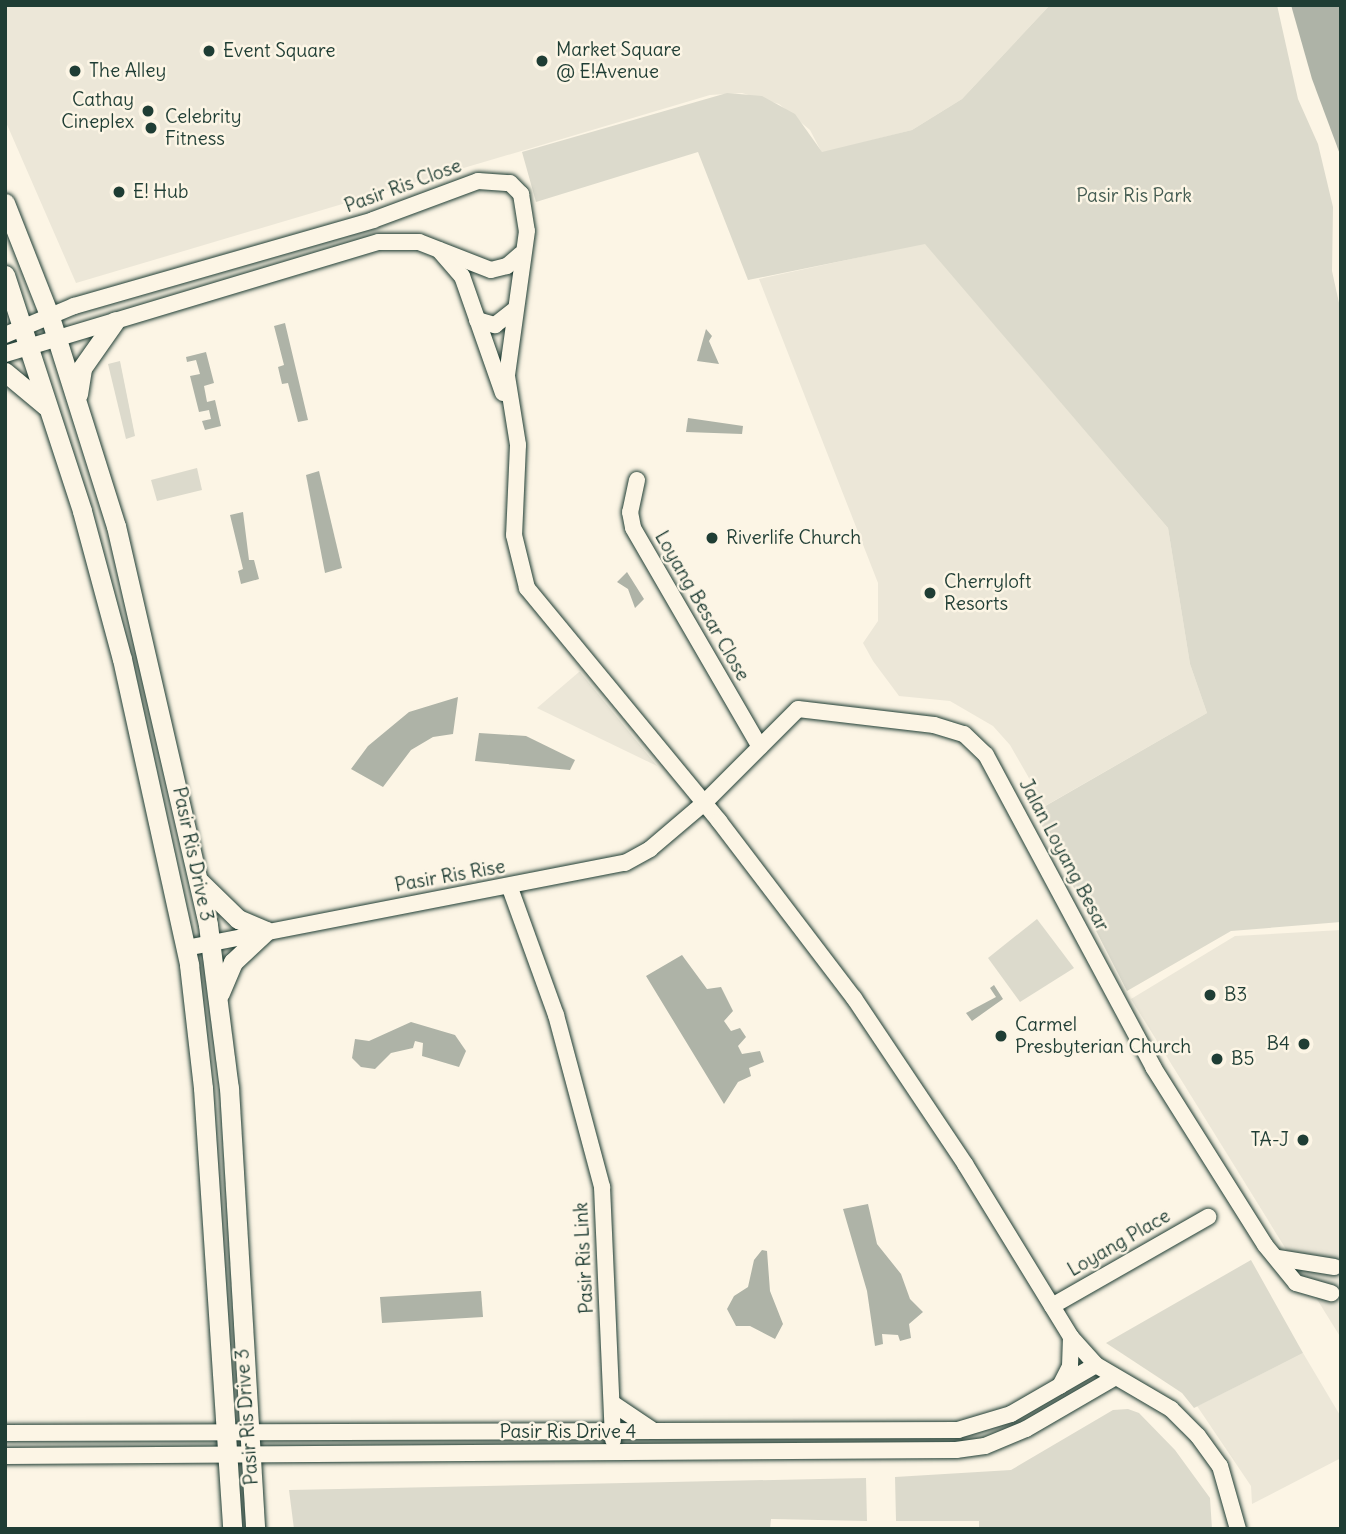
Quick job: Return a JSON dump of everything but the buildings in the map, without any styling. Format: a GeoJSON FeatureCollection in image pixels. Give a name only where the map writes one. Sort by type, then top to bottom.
{"type":"FeatureCollection","features":[{"type":"Feature","properties":{"kind":"main road","name":"Pasir Ris Drive 3"},"geometry":{"type":"LineString","coordinates":[[5,203],[57,337],[142,627],[212,944],[229,1088],[255,1529]]}},
{"type":"Feature","properties":{"kind":"main road","name":"Pasir Ris Drive 3"},"geometry":{"type":"LineString","coordinates":[[5,275],[28,337],[122,659],[186,948],[203,1088],[232,1529]]}},
{"type":"Feature","properties":{"kind":"main road"},"geometry":{"type":"LineString","coordinates":[[77,402],[82,368],[115,321]]}},
{"type":"Feature","properties":{"kind":"main road"},"geometry":{"type":"LineString","coordinates":[[5,372],[36,394],[51,413]]}},
{"type":"Feature","properties":{"kind":"main road"},"geometry":{"type":"LineString","coordinates":[[200,882],[238,919],[266,931],[233,962],[218,999]]}},
{"type":"Feature","properties":{"kind":"street","name":"Pasir Ris Close"},"geometry":{"type":"LineString","coordinates":[[28,337],[50,317],[373,220],[493,180],[510,183],[522,194],[527,232],[521,254]]}},
{"type":"Feature","properties":{"kind":"street"},"geometry":{"type":"LineString","coordinates":[[5,335],[57,337],[199,298],[379,242],[419,242],[491,270],[507,266],[521,254]]}},
{"type":"Feature","properties":{"kind":"street"},"geometry":{"type":"LineString","coordinates":[[439,250],[462,276],[513,422]]}},
{"type":"Feature","properties":{"kind":"street"},"geometry":{"type":"LineString","coordinates":[[521,254],[507,376],[518,445],[514,535],[527,588],[704,804],[812,942],[894,1055],[1071,1337],[1096,1365],[1114,1378],[1171,1409],[1199,1436],[1220,1466],[1238,1529]]}},
{"type":"Feature","properties":{"kind":"street"},"geometry":{"type":"LineString","coordinates":[[193,272],[199,298]]}},
{"type":"Feature","properties":{"kind":"street"},"geometry":{"type":"LineString","coordinates":[[477,320],[495,324],[513,311]]}},
{"type":"Feature","properties":{"kind":"street"},"geometry":{"type":"LineString","coordinates":[[5,354],[28,337]]}},
{"type":"Feature","properties":{"kind":"street","name":"Loyang Besar Close"},"geometry":{"type":"LineString","coordinates":[[637,480],[630,512],[633,528],[760,747]]}},
{"type":"Feature","properties":{"kind":"street","name":"Jalan Loyang Besar"},"geometry":{"type":"LineString","coordinates":[[704,804],[797,709],[810,708],[934,726],[964,734],[986,755],[1153,1067],[1278,1258],[1296,1283],[1332,1293]]}},
{"type":"Feature","properties":{"kind":"street","name":"Pasir Ris Rise"},"geometry":{"type":"LineString","coordinates":[[186,948],[625,863],[650,849],[704,804]]}},
{"type":"Feature","properties":{"kind":"street","name":"Pasir Ris Link"},"geometry":{"type":"LineString","coordinates":[[516,886],[547,970],[547,985],[605,1205],[613,1452]]}},
{"type":"Feature","properties":{"kind":"street","name":"Loyang Place"},"geometry":{"type":"LineString","coordinates":[[1052,1306],[1208,1217]]}},
{"type":"Feature","properties":{"kind":"street"},"geometry":{"type":"LineString","coordinates":[[1278,1258],[1334,1267]]}},
{"type":"Feature","properties":{"kind":"street"},"geometry":{"type":"LineString","coordinates":[[1059,1388],[1070,1366],[1071,1337]]}},
{"type":"Feature","properties":{"kind":"street","name":"Pasir Ris Drive 4"},"geometry":{"type":"LineString","coordinates":[[5,1433],[224,1430],[958,1430],[986,1425],[1059,1388],[1096,1365]]}},
{"type":"Feature","properties":{"kind":"street","name":"Pasir Ris Drive 4"},"geometry":{"type":"LineString","coordinates":[[5,1456],[956,1450],[985,1446],[1026,1429],[1114,1378]]}},
{"type":"Feature","properties":{"kind":"street"},"geometry":{"type":"LineString","coordinates":[[583,1430],[603,1418],[612,1403],[654,1430]]}},
{"type":"Feature","properties":{"kind":"shaded area"},"geometry":{"type":"Polygon","coordinates":[[[5,5],[1050,5],[962,99],[912,130],[822,153],[810,130],[779,104],[742,93],[710,95],[76,283],[5,120],[5,5]]]}},
{"type":"Feature","properties":{"kind":"shaded area"},"geometry":{"type":"Polygon","coordinates":[[[1291,5],[1341,5],[1341,157],[1312,79],[1291,5]]]}},
{"type":"Feature","properties":{"kind":"shaded area"},"geometry":{"type":"Polygon","coordinates":[[[925,243],[1168,528],[1190,664],[1207,713],[1045,806],[1010,745],[993,726],[950,701],[899,696],[863,643],[878,621],[878,583],[759,279],[925,243]]]}},
{"type":"Feature","properties":{"kind":"shaded area"},"geometry":{"type":"Polygon","coordinates":[[[285,323],[308,420],[298,422],[288,383],[282,384],[278,367],[284,365],[274,326],[285,323]]]}},
{"type":"Feature","properties":{"kind":"shaded area"},"geometry":{"type":"Polygon","coordinates":[[[706,329],[712,336],[709,341],[719,364],[697,361],[706,329]]]}},
{"type":"Feature","properties":{"kind":"shaded area"},"geometry":{"type":"Polygon","coordinates":[[[206,352],[214,383],[204,386],[207,402],[215,400],[221,426],[205,430],[202,421],[211,419],[209,410],[199,412],[190,376],[200,374],[196,360],[187,362],[186,357],[206,352]]]}},
{"type":"Feature","properties":{"kind":"shaded area"},"geometry":{"type":"Polygon","coordinates":[[[688,418],[743,426],[742,434],[686,432],[688,418]]]}},
{"type":"Feature","properties":{"kind":"shaded area"},"geometry":{"type":"Polygon","coordinates":[[[319,471],[342,568],[325,573],[306,475],[319,471]]]}},
{"type":"Feature","properties":{"kind":"shaded area"},"geometry":{"type":"Polygon","coordinates":[[[243,512],[249,560],[254,560],[259,579],[241,584],[238,571],[243,569],[230,515],[243,512]]]}},
{"type":"Feature","properties":{"kind":"shaded area"},"geometry":{"type":"Polygon","coordinates":[[[627,572],[644,599],[635,608],[628,589],[617,582],[627,572]]]}},
{"type":"Feature","properties":{"kind":"shaded area"},"geometry":{"type":"Polygon","coordinates":[[[580,672],[657,766],[537,708],[580,672]]]}},
{"type":"Feature","properties":{"kind":"shaded area"},"geometry":{"type":"Polygon","coordinates":[[[458,697],[453,734],[433,737],[411,750],[383,787],[351,769],[368,746],[409,712],[458,697]]]}},
{"type":"Feature","properties":{"kind":"shaded area"},"geometry":{"type":"Polygon","coordinates":[[[479,733],[526,736],[575,760],[570,770],[475,761],[479,733]]]}},
{"type":"Feature","properties":{"kind":"shaded area"},"geometry":{"type":"Polygon","coordinates":[[[1341,930],[1341,1338],[1131,999],[1235,936],[1341,930]]]}},
{"type":"Feature","properties":{"kind":"shaded area"},"geometry":{"type":"Polygon","coordinates":[[[682,955],[707,989],[721,987],[733,1011],[724,1021],[731,1031],[740,1028],[746,1037],[738,1046],[742,1054],[760,1051],[764,1062],[749,1068],[751,1076],[738,1082],[724,1104],[646,976],[682,955]]]}},
{"type":"Feature","properties":{"kind":"shaded area"},"geometry":{"type":"Polygon","coordinates":[[[994,985],[1003,999],[972,1021],[966,1013],[996,997],[990,988],[994,985]]]}},
{"type":"Feature","properties":{"kind":"shaded area"},"geometry":{"type":"Polygon","coordinates":[[[411,1022],[455,1035],[466,1051],[459,1067],[422,1056],[423,1043],[415,1041],[413,1048],[391,1053],[375,1069],[361,1067],[352,1058],[355,1039],[369,1041],[411,1022]]]}},
{"type":"Feature","properties":{"kind":"shaded area"},"geometry":{"type":"Polygon","coordinates":[[[868,1204],[877,1244],[901,1274],[910,1299],[923,1312],[909,1324],[911,1338],[900,1341],[898,1335],[882,1334],[883,1344],[875,1346],[867,1291],[843,1209],[868,1204]]]}},
{"type":"Feature","properties":{"kind":"shaded area"},"geometry":{"type":"Polygon","coordinates":[[[762,1250],[767,1251],[770,1291],[783,1324],[775,1339],[750,1326],[736,1326],[727,1309],[734,1296],[748,1287],[754,1260],[762,1250]]]}},
{"type":"Feature","properties":{"kind":"shaded area"},"geometry":{"type":"Polygon","coordinates":[[[481,1291],[483,1317],[382,1323],[380,1297],[481,1291]]]}},
{"type":"Feature","properties":{"kind":"shaded area"},"geometry":{"type":"Polygon","coordinates":[[[1303,1353],[1341,1417],[1341,1458],[1252,1504],[1251,1486],[1197,1406],[1303,1353]]]}},
{"type":"Feature","properties":{"kind":"green space","name":"Pasir Ris Park"},"geometry":{"type":"Polygon","coordinates":[[[1050,5],[1277,5],[1298,99],[1318,144],[1333,207],[1332,271],[1341,312],[1341,922],[1231,931],[1127,991],[1035,812],[1207,713],[1190,664],[1168,528],[925,244],[748,280],[698,152],[536,202],[522,152],[727,93],[762,96],[795,114],[822,152],[912,130],[962,99],[1050,5]]]}},
{"type":"Feature","properties":{"kind":"green space"},"geometry":{"type":"Polygon","coordinates":[[[120,361],[135,436],[126,439],[108,364],[120,361]]]}},
{"type":"Feature","properties":{"kind":"green space"},"geometry":{"type":"Polygon","coordinates":[[[197,468],[202,490],[157,501],[151,480],[197,468]]]}},
{"type":"Feature","properties":{"kind":"green space"},"geometry":{"type":"Polygon","coordinates":[[[1037,919],[1074,968],[1020,1002],[988,958],[1037,919]]]}},
{"type":"Feature","properties":{"kind":"green space"},"geometry":{"type":"Polygon","coordinates":[[[1251,1260],[1303,1353],[1194,1408],[1182,1393],[1106,1343],[1251,1260]]]}},
{"type":"Feature","properties":{"kind":"green space"},"geometry":{"type":"Polygon","coordinates":[[[1128,1409],[1139,1413],[1175,1450],[1210,1498],[1212,1529],[979,1529],[979,1521],[896,1521],[895,1477],[1011,1470],[1113,1410],[1128,1409]]]}},
{"type":"Feature","properties":{"kind":"green space"},"geometry":{"type":"Polygon","coordinates":[[[866,1478],[867,1521],[771,1519],[770,1529],[294,1529],[289,1490],[866,1478]]]}},
{"type":"Feature","properties":{"kind":"place","name":"Event Square"},"geometry":{"type":"Point","coordinates":[209,51]}},
{"type":"Feature","properties":{"kind":"place","name":"Market Square @ E!Avenue"},"geometry":{"type":"Point","coordinates":[542,61]}},
{"type":"Feature","properties":{"kind":"place","name":"The Alley"},"geometry":{"type":"Point","coordinates":[75,71]}},
{"type":"Feature","properties":{"kind":"place","name":"Cathay Cineplex"},"geometry":{"type":"Point","coordinates":[148,111]}},
{"type":"Feature","properties":{"kind":"place","name":"Celebrity Fitness"},"geometry":{"type":"Point","coordinates":[151,128]}},
{"type":"Feature","properties":{"kind":"place","name":"E! Hub"},"geometry":{"type":"Point","coordinates":[119,192]}},
{"type":"Feature","properties":{"kind":"place","name":"Riverlife Church"},"geometry":{"type":"Point","coordinates":[712,538]}},
{"type":"Feature","properties":{"kind":"place","name":"Cherryloft Resorts"},"geometry":{"type":"Point","coordinates":[930,593]}},
{"type":"Feature","properties":{"kind":"place","name":"B3"},"geometry":{"type":"Point","coordinates":[1210,995]}},
{"type":"Feature","properties":{"kind":"place","name":"Carmel Presbyterian Church"},"geometry":{"type":"Point","coordinates":[1001,1036]}},
{"type":"Feature","properties":{"kind":"place","name":"B4"},"geometry":{"type":"Point","coordinates":[1304,1044]}},
{"type":"Feature","properties":{"kind":"place","name":"B5"},"geometry":{"type":"Point","coordinates":[1217,1059]}},
{"type":"Feature","properties":{"kind":"place","name":"TA-J"},"geometry":{"type":"Point","coordinates":[1303,1140]}}]}
